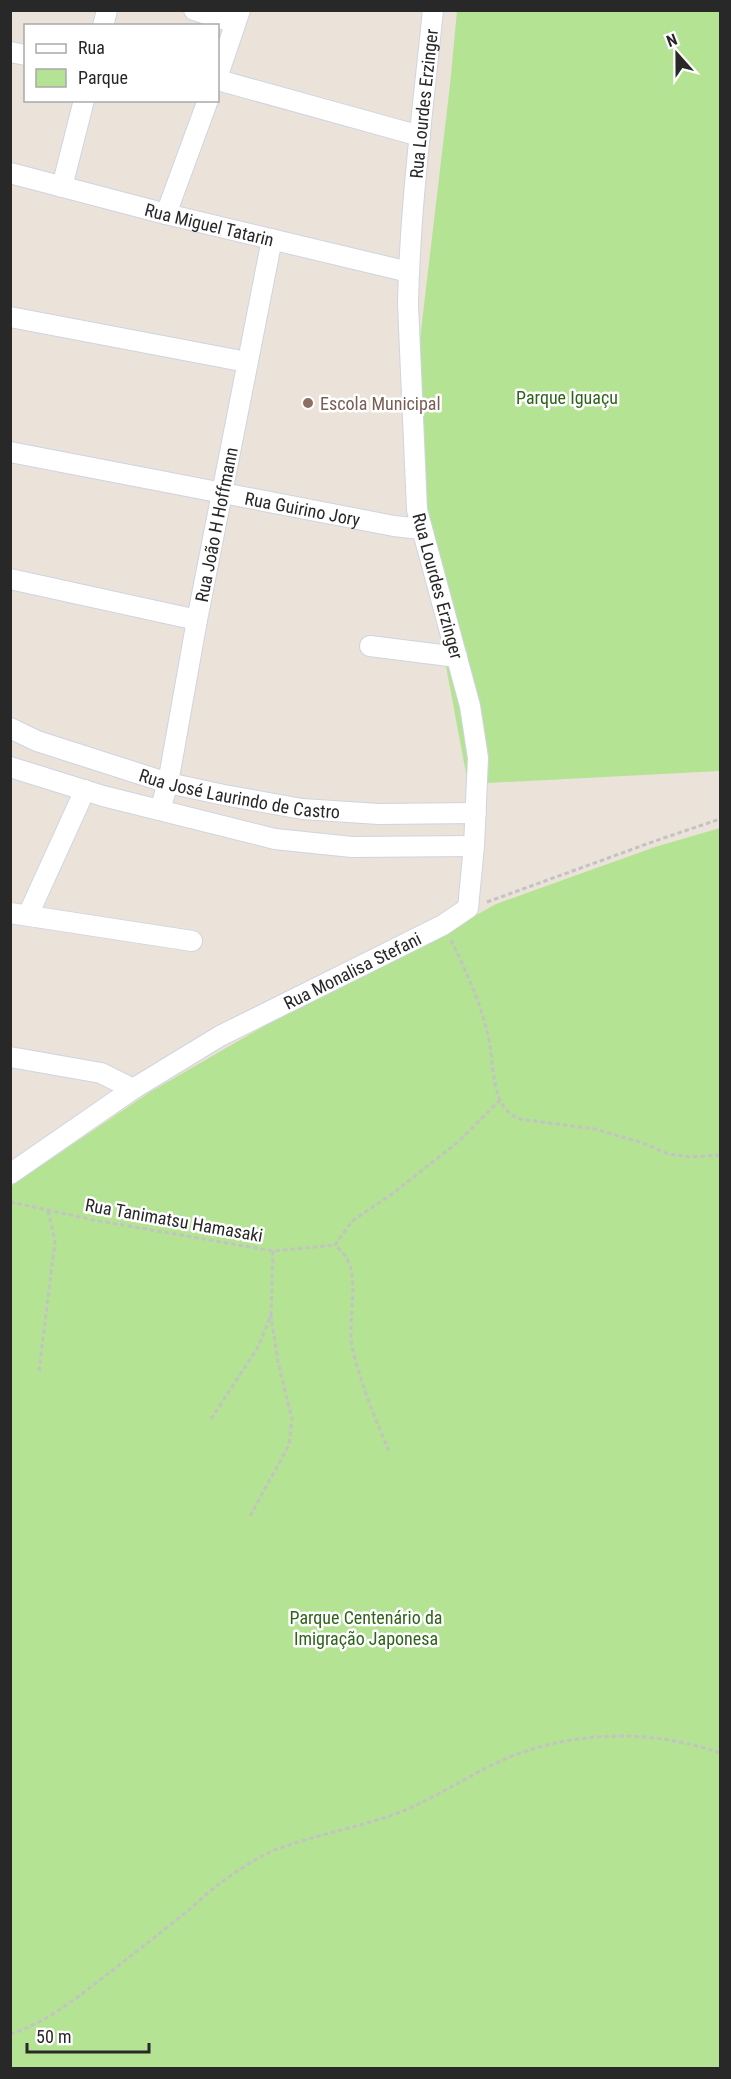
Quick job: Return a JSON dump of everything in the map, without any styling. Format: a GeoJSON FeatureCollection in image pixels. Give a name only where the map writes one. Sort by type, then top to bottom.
{"type":"FeatureCollection","features":[{"type":"Feature","properties":{"kind":"street"},"geometry":{"type":"LineString","coordinates":[[194,10],[238,17],[219,72]]}},
{"type":"Feature","properties":{"kind":"street","name":"Rua Lourdes Erzinger"},"geometry":{"type":"LineString","coordinates":[[433,10],[420,136],[408,304],[417,510],[470,706],[478,758],[474,846],[468,908]]}},
{"type":"Feature","properties":{"kind":"street"},"geometry":{"type":"LineString","coordinates":[[219,80],[420,136]]}},
{"type":"Feature","properties":{"kind":"street"},"geometry":{"type":"LineString","coordinates":[[62,187],[83,102]]}},
{"type":"Feature","properties":{"kind":"street"},"geometry":{"type":"LineString","coordinates":[[166,214],[207,102]]}},
{"type":"Feature","properties":{"kind":"street","name":"Rua Miguel Tatarin"},"geometry":{"type":"LineString","coordinates":[[10,173],[166,214],[409,272]]}},
{"type":"Feature","properties":{"kind":"street","name":"Rua João H Hoffmann"},"geometry":{"type":"LineString","coordinates":[[160,810],[168,783],[197,620],[272,239]]}},
{"type":"Feature","properties":{"kind":"street"},"geometry":{"type":"LineString","coordinates":[[10,317],[247,362]]}},
{"type":"Feature","properties":{"kind":"street","name":"Rua Guirino Jory"},"geometry":{"type":"LineString","coordinates":[[10,452],[394,526],[421,529]]}},
{"type":"Feature","properties":{"kind":"street"},"geometry":{"type":"LineString","coordinates":[[10,579],[197,620]]}},
{"type":"Feature","properties":{"kind":"street"},"geometry":{"type":"LineString","coordinates":[[370,646],[457,657]]}},
{"type":"Feature","properties":{"kind":"street","name":"Rua José Laurindo de Castro"},"geometry":{"type":"LineString","coordinates":[[10,728],[37,741],[168,783],[302,809],[379,814],[476,813]]}},
{"type":"Feature","properties":{"kind":"street","name":"Rua José Laurindo de Castro"},"geometry":{"type":"LineString","coordinates":[[10,767],[85,790],[275,839],[352,847],[474,846]]}},
{"type":"Feature","properties":{"kind":"street"},"geometry":{"type":"LineString","coordinates":[[85,790],[19,914],[192,941]]}},
{"type":"Feature","properties":{"kind":"street","name":"Rua Monalisa Stefani"},"geometry":{"type":"LineString","coordinates":[[10,1174],[133,1089],[220,1036],[443,925],[468,908]]}},
{"type":"Feature","properties":{"kind":"street"},"geometry":{"type":"LineString","coordinates":[[10,1057],[101,1073],[133,1089]]}},
{"type":"Feature","properties":{"kind":"path"},"geometry":{"type":"LineString","coordinates":[[468,908],[720,819]]}},
{"type":"Feature","properties":{"kind":"path"},"geometry":{"type":"LineString","coordinates":[[443,925],[472,982],[488,1031],[500,1100],[510,1114],[519,1119],[595,1129],[643,1143],[668,1154],[690,1157],[720,1155]]}},
{"type":"Feature","properties":{"kind":"path"},"geometry":{"type":"LineString","coordinates":[[389,1451],[369,1406],[352,1348],[350,1308],[354,1279],[347,1258],[335,1245],[352,1221],[392,1194],[458,1142],[500,1100]]}},
{"type":"Feature","properties":{"kind":"path","name":"Rua Tanimatsu Hamasaki"},"geometry":{"type":"LineString","coordinates":[[10,1202],[48,1211],[273,1251],[335,1245]]}},
{"type":"Feature","properties":{"kind":"path"},"geometry":{"type":"LineString","coordinates":[[39,1371],[55,1241],[48,1211]]}},
{"type":"Feature","properties":{"kind":"path"},"geometry":{"type":"LineString","coordinates":[[250,1516],[289,1445],[292,1419],[278,1362],[271,1315],[273,1251]]}},
{"type":"Feature","properties":{"kind":"path"},"geometry":{"type":"LineString","coordinates":[[211,1419],[258,1347],[271,1315]]}},
{"type":"Feature","properties":{"kind":"path"},"geometry":{"type":"LineString","coordinates":[[10,2034],[62,2010],[218,1885],[250,1863],[276,1850],[402,1811],[493,1764],[529,1749],[569,1740],[639,1737],[664,1738],[720,1753]]}},
{"type":"Feature","properties":{"kind":"green space","name":"Parque Iguaçu"},"geometry":{"type":"Polygon","coordinates":[[[457,11],[720,11],[720,771],[468,784],[422,538],[414,390],[457,11]]]}},
{"type":"Feature","properties":{"kind":"green space","name":"Parque Centenário da Imigração Japonesa"},"geometry":{"type":"Polygon","coordinates":[[[720,828],[720,2068],[11,2068],[11,1186],[150,1092],[280,1017],[399,958],[496,904],[655,847],[720,828]]]}},
{"type":"Feature","properties":{"kind":"place","name":"Escola Municipal"},"geometry":{"type":"Point","coordinates":[308,403]}}]}
